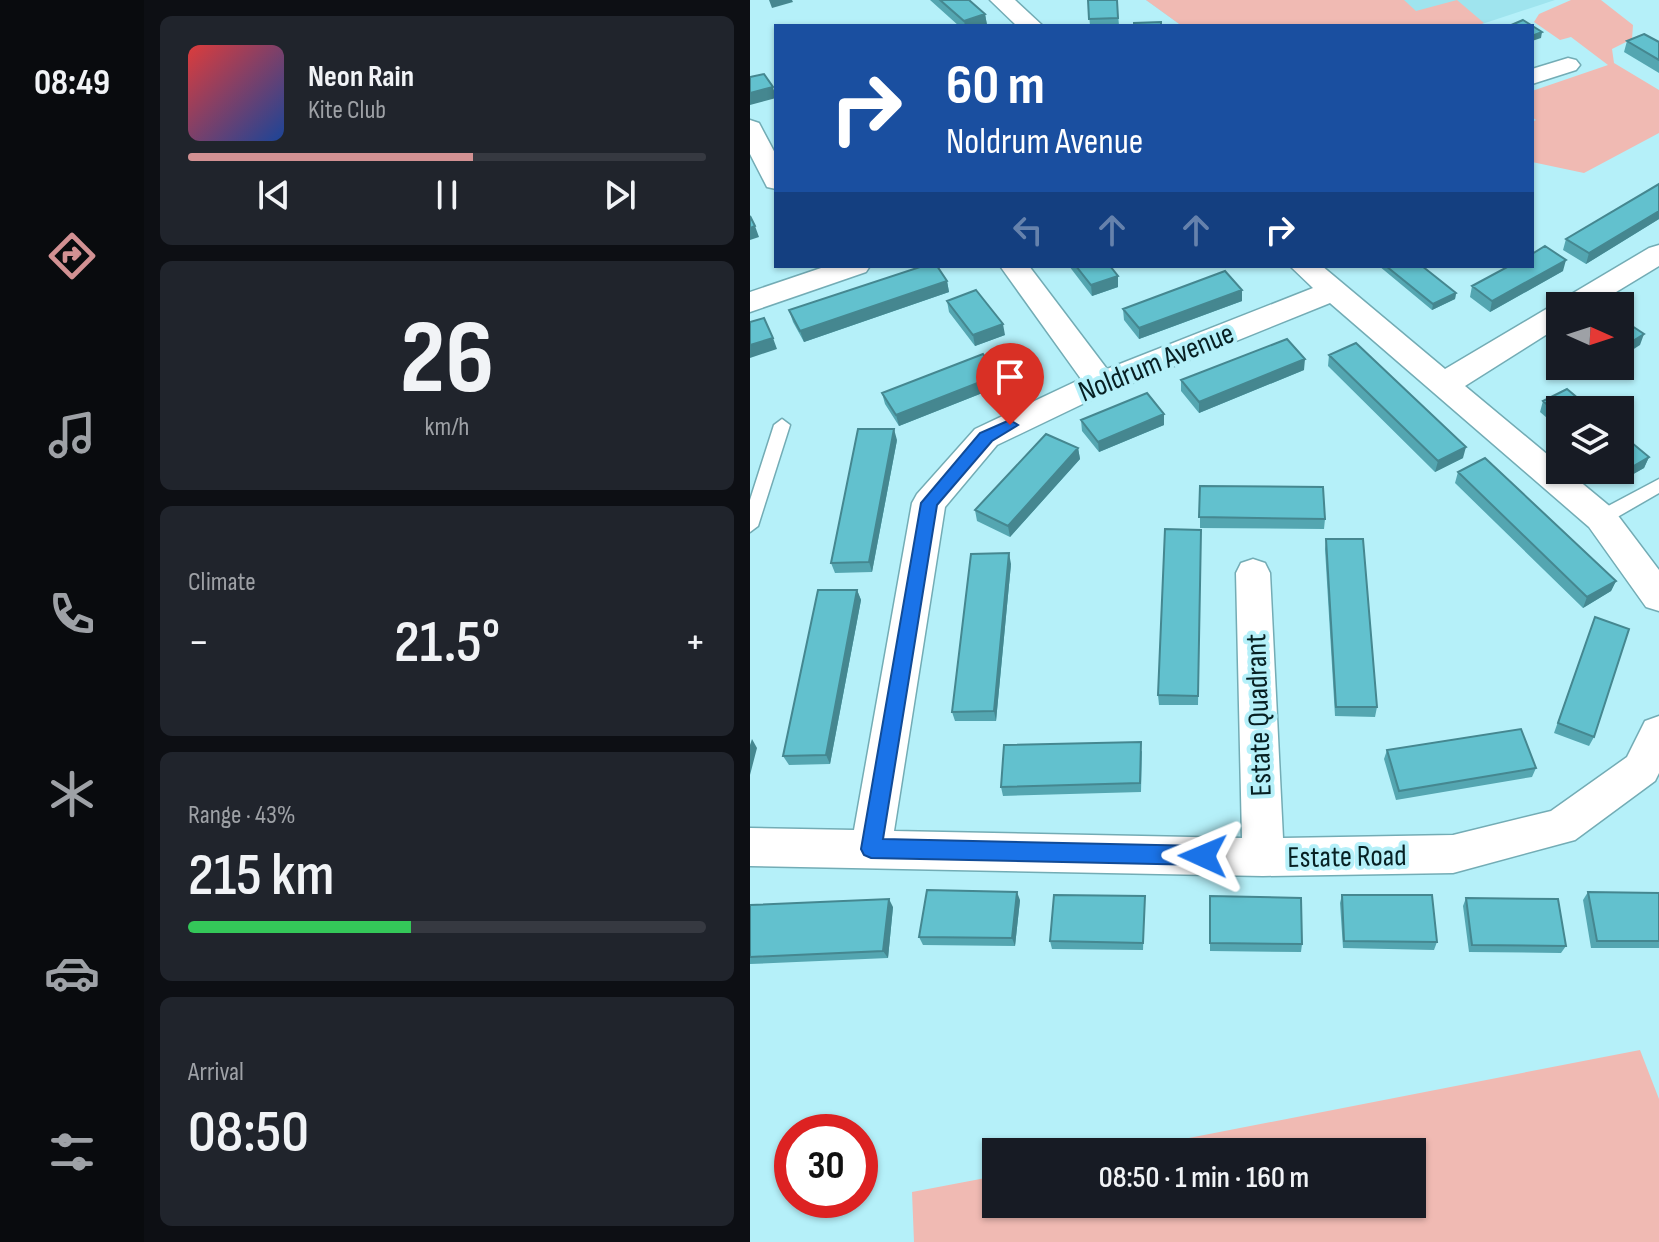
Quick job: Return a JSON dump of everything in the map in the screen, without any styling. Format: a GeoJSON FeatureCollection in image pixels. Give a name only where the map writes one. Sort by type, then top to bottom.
{"type":"FeatureCollection","features":[{"type":"Feature","properties":{"kind":"street"},"geometry":{"type":"LineString","coordinates":[[1001,0],[1029,24]]}},
{"type":"Feature","properties":{"kind":"street"},"geometry":{"type":"LineString","coordinates":[[1534,76],[1568,65]]}},
{"type":"Feature","properties":{"kind":"street"},"geometry":{"type":"LineString","coordinates":[[774,122],[750,128],[774,177]]}},
{"type":"Feature","properties":{"kind":"street"},"geometry":{"type":"LineString","coordinates":[[1595,292],[1658,255]]}},
{"type":"Feature","properties":{"kind":"street"},"geometry":{"type":"LineString","coordinates":[[750,302],[820,272],[844,268]]}},
{"type":"Feature","properties":{"kind":"street"},"geometry":{"type":"LineString","coordinates":[[1015,268],[1101,384]]}},
{"type":"Feature","properties":{"kind":"street"},"geometry":{"type":"LineString","coordinates":[[1306,268],[1601,518],[1659,597]]}},
{"type":"Feature","properties":{"kind":"street","name":"Noldrum Avenue"},"geometry":{"type":"LineString","coordinates":[[871,849],[929,503],[986,437],[1101,384],[1333,291]]}},
{"type":"Feature","properties":{"kind":"street"},"geometry":{"type":"LineString","coordinates":[[1443,385],[1546,322]]}},
{"type":"Feature","properties":{"kind":"street","name":"Estate Quadrant"},"geometry":{"type":"LineString","coordinates":[[1253,573],[1263,857]]}},
{"type":"Feature","properties":{"kind":"street","name":"Estate Road"},"geometry":{"type":"LineString","coordinates":[[750,847],[1263,857],[1453,854],[1561,827],[1641,769],[1659,733]]}},
{"type":"Feature","properties":{"kind":"lane"},"geometry":{"type":"LineString","coordinates":[[750,526],[756,493],[782,425]]}},
{"type":"Feature","properties":{"kind":"lane"},"geometry":{"type":"LineString","coordinates":[[1601,518],[1659,485]]}},
{"type":"Feature","properties":{"kind":"shaded area"},"geometry":{"type":"Polygon","coordinates":[[[1146,0],[1555,0],[1482,24],[1179,24],[1146,0]]]}},
{"type":"Feature","properties":{"kind":"shaded area"},"geometry":{"type":"Polygon","coordinates":[[[1146,0],[1404,0],[1416,11],[1457,0],[1484,23],[1481,24],[1179,24],[1146,0]]]}},
{"type":"Feature","properties":{"kind":"shaded area"},"geometry":{"type":"Polygon","coordinates":[[[1571,0],[1601,0],[1633,25],[1632,39],[1612,49],[1614,63],[1659,90],[1659,133],[1584,173],[1534,162],[1534,90],[1608,65],[1571,37],[1560,40],[1534,22],[1539,14],[1571,0]]]}},
{"type":"Feature","properties":{"kind":"shaded area"},"geometry":{"type":"Polygon","coordinates":[[[1640,1050],[1659,1099],[1659,1242],[914,1242],[912,1192],[982,1179],[982,1218],[1426,1218],[1426,1138],[1189,1138],[1640,1050]]]}},
{"type":"Feature","properties":{"kind":"building"},"geometry":{"type":"Polygon","coordinates":[[[940,0],[969,0],[985,14],[964,21],[940,0]]]}},
{"type":"Feature","properties":{"kind":"building"},"geometry":{"type":"Polygon","coordinates":[[[1088,0],[1117,0],[1118,18],[1089,19],[1088,0]]]}},
{"type":"Feature","properties":{"kind":"building"},"geometry":{"type":"Polygon","coordinates":[[[1161,22],[1161,24],[1134,24],[1161,22]]]}},
{"type":"Feature","properties":{"kind":"building"},"geometry":{"type":"Polygon","coordinates":[[[1644,34],[1659,42],[1659,60],[1627,41],[1644,34]]]}},
{"type":"Feature","properties":{"kind":"building"},"geometry":{"type":"Polygon","coordinates":[[[764,74],[773,87],[750,93],[750,77],[764,74]]]}},
{"type":"Feature","properties":{"kind":"building"},"geometry":{"type":"Polygon","coordinates":[[[1659,184],[1659,211],[1589,253],[1566,239],[1659,184]]]}},
{"type":"Feature","properties":{"kind":"building"},"geometry":{"type":"Polygon","coordinates":[[[1545,246],[1566,260],[1492,301],[1472,286],[1505,268],[1534,268],[1534,253],[1545,246]]]}},
{"type":"Feature","properties":{"kind":"building"},"geometry":{"type":"Polygon","coordinates":[[[917,268],[938,268],[947,281],[800,331],[789,310],[917,268]]]}},
{"type":"Feature","properties":{"kind":"building"},"geometry":{"type":"Polygon","coordinates":[[[1078,268],[1112,268],[1118,276],[1091,285],[1078,268]]]}},
{"type":"Feature","properties":{"kind":"building"},"geometry":{"type":"Polygon","coordinates":[[[1388,268],[1425,268],[1456,293],[1433,304],[1388,268]]]}},
{"type":"Feature","properties":{"kind":"building"},"geometry":{"type":"Polygon","coordinates":[[[1225,271],[1242,290],[1139,328],[1123,309],[1225,271]]]}},
{"type":"Feature","properties":{"kind":"building"},"geometry":{"type":"Polygon","coordinates":[[[976,290],[1003,324],[973,335],[947,301],[976,290]]]}},
{"type":"Feature","properties":{"kind":"building"},"geometry":{"type":"Polygon","coordinates":[[[764,318],[773,338],[750,345],[750,322],[764,318]]]}},
{"type":"Feature","properties":{"kind":"building"},"geometry":{"type":"Polygon","coordinates":[[[1634,327],[1644,334],[1634,340],[1634,327]]]}},
{"type":"Feature","properties":{"kind":"building"},"geometry":{"type":"Polygon","coordinates":[[[1287,339],[1305,359],[1199,402],[1181,380],[1287,339]]]}},
{"type":"Feature","properties":{"kind":"building"},"geometry":{"type":"Polygon","coordinates":[[[1356,343],[1466,447],[1438,461],[1329,355],[1356,343]]]}},
{"type":"Feature","properties":{"kind":"building"},"geometry":{"type":"Polygon","coordinates":[[[983,354],[998,375],[896,415],[882,393],[983,354]]]}},
{"type":"Feature","properties":{"kind":"building"},"geometry":{"type":"Polygon","coordinates":[[[1567,389],[1575,396],[1553,396],[1567,389]]]}},
{"type":"Feature","properties":{"kind":"building"},"geometry":{"type":"Polygon","coordinates":[[[1147,393],[1164,414],[1098,442],[1081,420],[1147,393]]]}},
{"type":"Feature","properties":{"kind":"building"},"geometry":{"type":"Polygon","coordinates":[[[858,429],[894,429],[869,562],[831,563],[858,429]]]}},
{"type":"Feature","properties":{"kind":"building"},"geometry":{"type":"Polygon","coordinates":[[[1046,434],[1078,448],[1008,526],[975,510],[1046,434]]]}},
{"type":"Feature","properties":{"kind":"building"},"geometry":{"type":"Polygon","coordinates":[[[1634,445],[1649,457],[1634,466],[1634,445]]]}},
{"type":"Feature","properties":{"kind":"building"},"geometry":{"type":"Polygon","coordinates":[[[1485,458],[1616,581],[1587,597],[1458,472],[1485,458]]]}},
{"type":"Feature","properties":{"kind":"building"},"geometry":{"type":"Polygon","coordinates":[[[1200,486],[1323,487],[1325,519],[1199,517],[1200,486]]]}},
{"type":"Feature","properties":{"kind":"building"},"geometry":{"type":"Polygon","coordinates":[[[1165,529],[1201,530],[1198,696],[1158,695],[1165,529]]]}},
{"type":"Feature","properties":{"kind":"building"},"geometry":{"type":"Polygon","coordinates":[[[1326,539],[1363,539],[1377,707],[1336,707],[1326,539]]]}},
{"type":"Feature","properties":{"kind":"building"},"geometry":{"type":"Polygon","coordinates":[[[1009,553],[994,711],[952,712],[971,554],[1009,553]]]}},
{"type":"Feature","properties":{"kind":"building"},"geometry":{"type":"Polygon","coordinates":[[[818,590],[857,590],[826,755],[783,756],[818,590]]]}},
{"type":"Feature","properties":{"kind":"building"},"geometry":{"type":"Polygon","coordinates":[[[1595,617],[1629,629],[1594,737],[1558,723],[1595,617]]]}},
{"type":"Feature","properties":{"kind":"building"},"geometry":{"type":"Polygon","coordinates":[[[1521,729],[1536,768],[1399,791],[1387,750],[1521,729]]]}},
{"type":"Feature","properties":{"kind":"building"},"geometry":{"type":"Polygon","coordinates":[[[1141,742],[1140,783],[1001,787],[1004,745],[1141,742]]]}},
{"type":"Feature","properties":{"kind":"building"},"geometry":{"type":"Polygon","coordinates":[[[927,890],[1017,892],[1012,938],[919,937],[927,890]]]}},
{"type":"Feature","properties":{"kind":"building"},"geometry":{"type":"Polygon","coordinates":[[[1588,892],[1659,893],[1659,941],[1597,941],[1588,892]]]}},
{"type":"Feature","properties":{"kind":"building"},"geometry":{"type":"Polygon","coordinates":[[[1054,895],[1145,896],[1143,943],[1050,941],[1054,895]]]}},
{"type":"Feature","properties":{"kind":"building"},"geometry":{"type":"Polygon","coordinates":[[[1342,895],[1432,895],[1437,942],[1344,941],[1342,895]]]}},
{"type":"Feature","properties":{"kind":"building"},"geometry":{"type":"Polygon","coordinates":[[[1210,896],[1301,898],[1302,944],[1210,943],[1210,896]]]}},
{"type":"Feature","properties":{"kind":"building"},"geometry":{"type":"Polygon","coordinates":[[[1466,898],[1558,899],[1566,946],[1472,945],[1466,898]]]}},
{"type":"Feature","properties":{"kind":"building"},"geometry":{"type":"Polygon","coordinates":[[[889,899],[883,951],[750,957],[750,905],[889,899]]]}},
{"type":"Feature","properties":{"kind":"route"},"geometry":{"type":"LineString","coordinates":[[1010,425],[986,437],[929,503],[871,849],[1203,856]]}}]}
